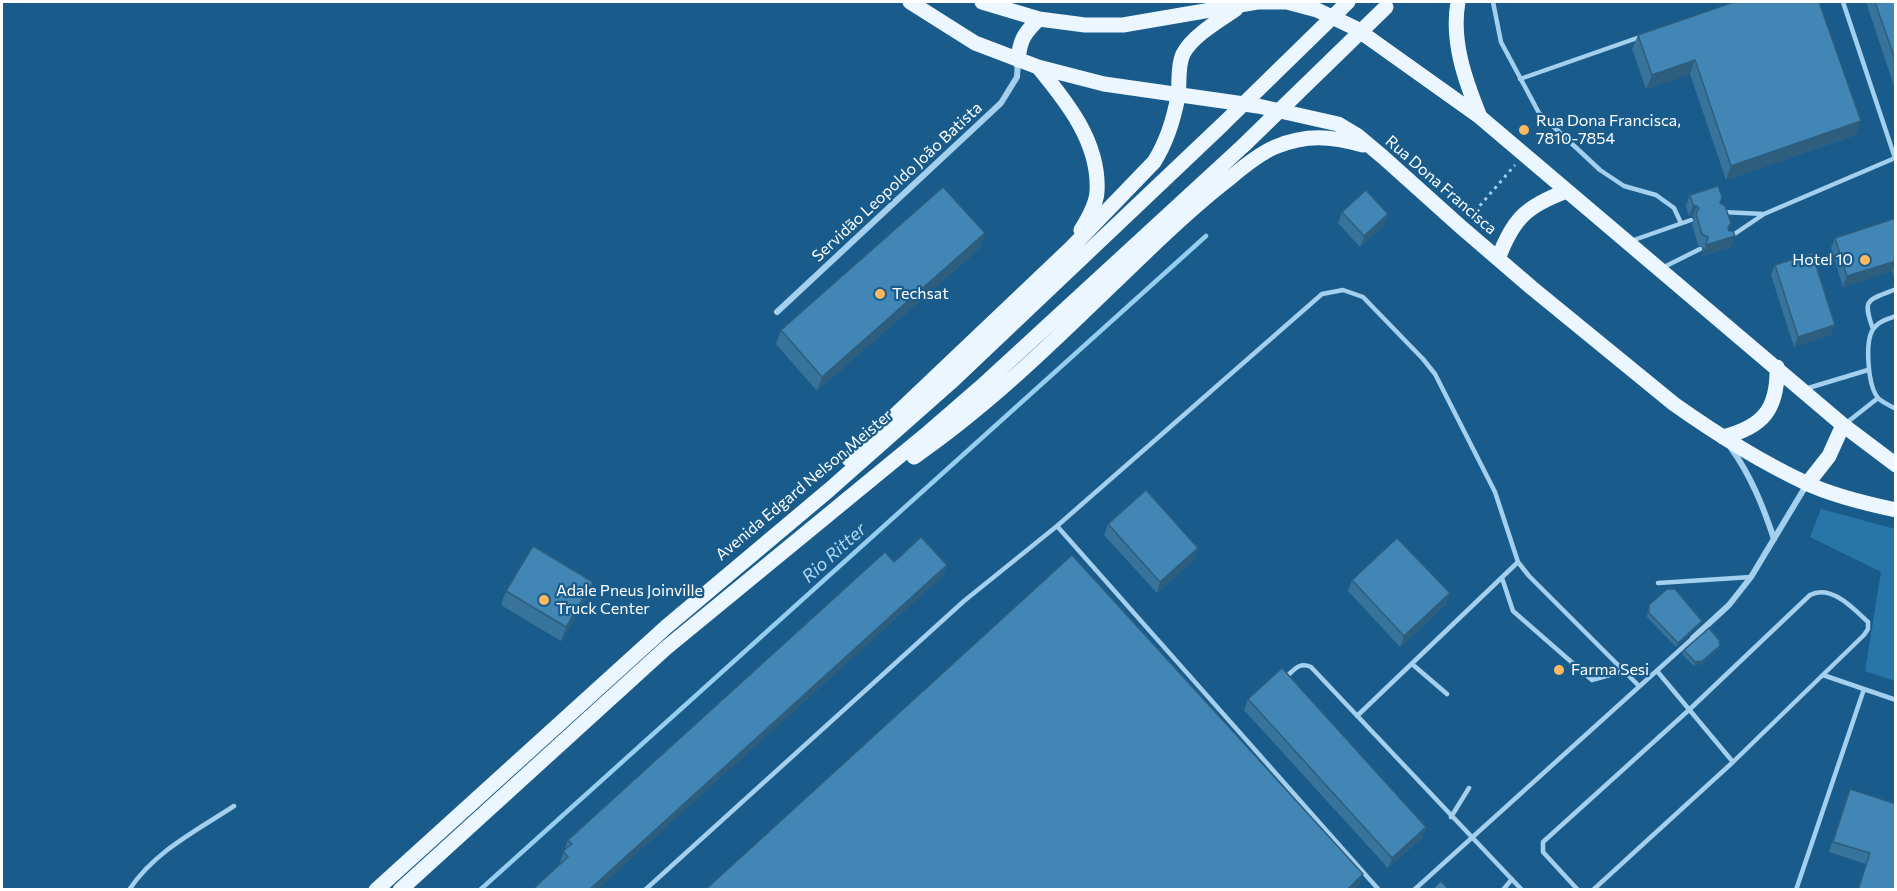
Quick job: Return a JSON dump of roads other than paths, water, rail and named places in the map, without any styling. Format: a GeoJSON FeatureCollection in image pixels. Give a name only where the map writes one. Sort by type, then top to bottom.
{"type":"FeatureCollection","features":[{"type":"Feature","properties":{"kind":"main road","name":"Rua Dona Francisca"},"geometry":{"type":"LineString","coordinates":[[910,2],[975,43],[1038,68],[1104,84],[1258,106],[1338,124],[1358,136],[1498,259],[1674,404],[1724,437],[1807,484],[1896,510]]}},
{"type":"Feature","properties":{"kind":"main road"},"geometry":{"type":"LineString","coordinates":[[982,2],[1038,20],[1085,25],[1123,25],[1258,2],[1287,2],[1317,10],[1355,28],[1480,117],[1843,425],[1896,465]]}},
{"type":"Feature","properties":{"kind":"main road","name":"Avenida Edgard Nelson Meister"},"geometry":{"type":"LineString","coordinates":[[376,890],[666,627],[829,490],[942,391],[1348,2]]}},
{"type":"Feature","properties":{"kind":"main road"},"geometry":{"type":"LineString","coordinates":[[1458,2],[1455,21],[1459,52],[1468,89],[1480,117]]}},
{"type":"Feature","properties":{"kind":"main road"},"geometry":{"type":"LineString","coordinates":[[400,890],[666,648],[973,394],[1244,146],[1389,4]]}},
{"type":"Feature","properties":{"kind":"main road"},"geometry":{"type":"LineString","coordinates":[[735,568],[1071,248],[1154,162],[1162,150],[1178,95],[1183,54],[1199,36],[1241,5]]}},
{"type":"Feature","properties":{"kind":"main road"},"geometry":{"type":"LineString","coordinates":[[1018,60],[1023,36],[1038,20]]}},
{"type":"Feature","properties":{"kind":"main road"},"geometry":{"type":"LineString","coordinates":[[1038,68],[1066,101],[1080,123],[1095,162],[1097,193],[1090,216],[1071,248]]}},
{"type":"Feature","properties":{"kind":"main road"},"geometry":{"type":"LineString","coordinates":[[832,512],[951,431],[981,407],[1178,222],[1243,167],[1274,148],[1305,139],[1335,137],[1370,146]]}},
{"type":"Feature","properties":{"kind":"main road"},"geometry":{"type":"LineString","coordinates":[[1498,259],[1507,235],[1522,215],[1543,200],[1567,191]]}},
{"type":"Feature","properties":{"kind":"main road"},"geometry":{"type":"LineString","coordinates":[[1724,437],[1743,432],[1759,422],[1772,406],[1778,387],[1777,368]]}},
{"type":"Feature","properties":{"kind":"main road"},"geometry":{"type":"LineString","coordinates":[[1807,484],[1829,456],[1843,425]]}},
{"type":"Feature","properties":{"kind":"street","name":"Servidão Leopoldo João Batista"},"geometry":{"type":"LineString","coordinates":[[777,312],[1001,103],[1017,77],[1018,60]]}},
{"type":"Feature","properties":{"kind":"street"},"geometry":{"type":"LineString","coordinates":[[1724,437],[1750,477],[1762,502],[1774,539]]}},
{"type":"Feature","properties":{"kind":"street"},"geometry":{"type":"LineString","coordinates":[[1693,638],[1729,605],[1751,577],[1807,484]]}},
{"type":"Feature","properties":{"kind":"lane"},"geometry":{"type":"LineString","coordinates":[[1493,2],[1501,42],[1539,113],[1600,170],[1624,186],[1656,195],[1674,208],[1681,223]]}},
{"type":"Feature","properties":{"kind":"lane"},"geometry":{"type":"LineString","coordinates":[[1728,238],[1764,214],[1895,157],[1843,2]]}},
{"type":"Feature","properties":{"kind":"lane"},"geometry":{"type":"LineString","coordinates":[[1520,79],[1647,35]]}},
{"type":"Feature","properties":{"kind":"lane"},"geometry":{"type":"LineString","coordinates":[[1720,212],[1764,214]]}},
{"type":"Feature","properties":{"kind":"lane"},"geometry":{"type":"LineString","coordinates":[[1628,243],[1691,220]]}},
{"type":"Feature","properties":{"kind":"lane"},"geometry":{"type":"LineString","coordinates":[[1659,269],[1700,249]]}},
{"type":"Feature","properties":{"kind":"lane"},"geometry":{"type":"LineString","coordinates":[[1873,329],[1866,309],[1868,302],[1872,298],[1896,289]]}},
{"type":"Feature","properties":{"kind":"lane"},"geometry":{"type":"LineString","coordinates":[[645,890],[964,600],[1057,526],[1322,294],[1343,290],[1363,297],[1423,359],[1435,374],[1495,492],[1518,562],[1528,576],[1639,687]]}},
{"type":"Feature","properties":{"kind":"lane"},"geometry":{"type":"LineString","coordinates":[[1896,316],[1882,321],[1873,329],[1868,370],[1878,398],[1896,410]]}},
{"type":"Feature","properties":{"kind":"lane"},"geometry":{"type":"LineString","coordinates":[[1803,390],[1868,370]]}},
{"type":"Feature","properties":{"kind":"lane"},"geometry":{"type":"LineString","coordinates":[[1843,425],[1878,398]]}},
{"type":"Feature","properties":{"kind":"lane"},"geometry":{"type":"LineString","coordinates":[[1057,526],[1379,890]]}},
{"type":"Feature","properties":{"kind":"lane"},"geometry":{"type":"LineString","coordinates":[[1357,716],[1518,562]]}},
{"type":"Feature","properties":{"kind":"lane"},"geometry":{"type":"LineString","coordinates":[[1658,583],[1751,577]]}},
{"type":"Feature","properties":{"kind":"lane"},"geometry":{"type":"LineString","coordinates":[[1502,578],[1513,611],[1592,680],[1624,671]]}},
{"type":"Feature","properties":{"kind":"lane"},"geometry":{"type":"LineString","coordinates":[[1578,890],[1543,852],[1543,842],[1810,596],[1826,591],[1851,606],[1868,622],[1868,629],[1864,635],[1823,675],[1733,762],[1593,890]]}},
{"type":"Feature","properties":{"kind":"lane"},"geometry":{"type":"LineString","coordinates":[[1414,890],[1693,638]]}},
{"type":"Feature","properties":{"kind":"lane"},"geometry":{"type":"LineString","coordinates":[[1286,677],[1298,666],[1304,664],[1311,667],[1450,817],[1522,890]]}},
{"type":"Feature","properties":{"kind":"lane"},"geometry":{"type":"LineString","coordinates":[[1412,664],[1447,694]]}},
{"type":"Feature","properties":{"kind":"lane"},"geometry":{"type":"LineString","coordinates":[[1657,671],[1733,762]]}},
{"type":"Feature","properties":{"kind":"lane"},"geometry":{"type":"LineString","coordinates":[[1823,675],[1896,700]]}},
{"type":"Feature","properties":{"kind":"lane"},"geometry":{"type":"LineString","coordinates":[[1796,890],[1864,689]]}},
{"type":"Feature","properties":{"kind":"lane"},"geometry":{"type":"LineString","coordinates":[[1450,817],[1469,788]]}},
{"type":"Feature","properties":{"kind":"lane"},"geometry":{"type":"LineString","coordinates":[[129,890],[141,872],[162,852],[234,806]]}},
{"type":"Feature","properties":{"kind":"lane"},"geometry":{"type":"LineString","coordinates":[[1503,890],[1512,879]]}},
{"type":"Feature","properties":{"kind":"waterway","name":"Rio Ritter"},"geometry":{"type":"LineString","coordinates":[[480,890],[1206,236]]}},
{"type":"Feature","properties":{"kind":"place","name":"Rua Dona Francisca, 7810-7854"},"geometry":{"type":"Point","coordinates":[1524,130]}},
{"type":"Feature","properties":{"kind":"place","name":"Hotel 10"},"geometry":{"type":"Point","coordinates":[1865,260]}},
{"type":"Feature","properties":{"kind":"place","name":"Techsat"},"geometry":{"type":"Point","coordinates":[880,294]}},
{"type":"Feature","properties":{"kind":"place","name":"Adale Pneus Joinville Truck Center"},"geometry":{"type":"Point","coordinates":[544,600]}},
{"type":"Feature","properties":{"kind":"place","name":"Farma Sesi"},"geometry":{"type":"Point","coordinates":[1559,670]}}]}
